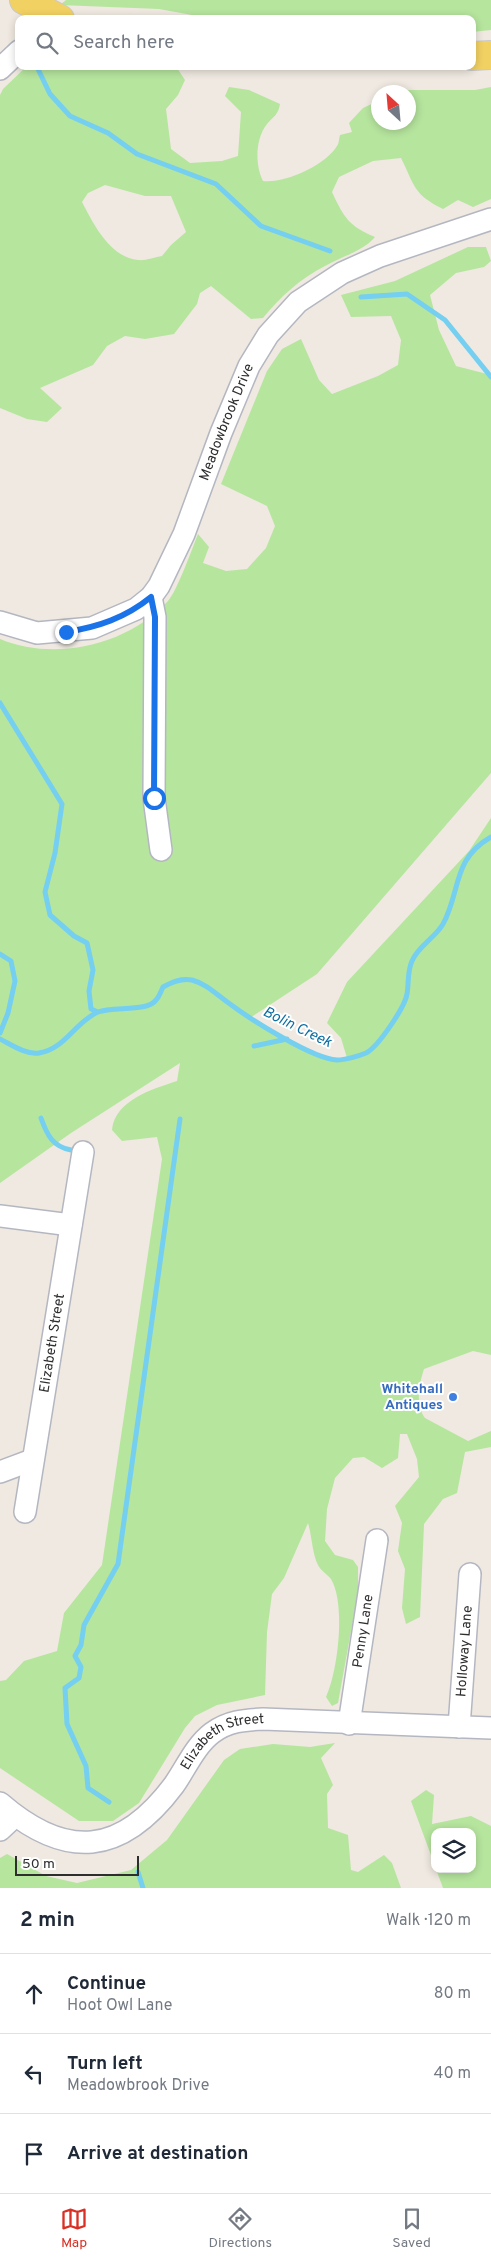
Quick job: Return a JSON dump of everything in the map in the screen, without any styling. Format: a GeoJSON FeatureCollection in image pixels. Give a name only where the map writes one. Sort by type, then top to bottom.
{"type":"FeatureCollection","features":[{"type":"Feature","properties":{"kind":"main road"},"geometry":{"type":"LineString","coordinates":[[24,0],[52,15]]}},
{"type":"Feature","properties":{"kind":"main road"},"geometry":{"type":"LineString","coordinates":[[476,56],[491,55]]}},
{"type":"Feature","properties":{"kind":"street"},"geometry":{"type":"LineString","coordinates":[[0,69],[15,55]]}},
{"type":"Feature","properties":{"kind":"street","name":"Meadowbrook Drive"},"geometry":{"type":"LineString","coordinates":[[0,622],[37,633],[92,628],[136,609],[151,597],[159,586],[184,534],[221,432],[249,366],[268,335],[298,302],[342,273],[380,256],[491,219]]}},
{"type":"Feature","properties":{"kind":"street"},"geometry":{"type":"LineString","coordinates":[[151,597],[155,617],[154,798],[161,850]]}},
{"type":"Feature","properties":{"kind":"street","name":"Elizabeth Street"},"geometry":{"type":"LineString","coordinates":[[25,1512],[83,1152]]}},
{"type":"Feature","properties":{"kind":"street"},"geometry":{"type":"LineString","coordinates":[[0,1216],[71,1225]]}},
{"type":"Feature","properties":{"kind":"street"},"geometry":{"type":"LineString","coordinates":[[0,1472],[32,1460]]}},
{"type":"Feature","properties":{"kind":"street","name":"Penny Lane"},"geometry":{"type":"LineString","coordinates":[[349,1724],[377,1540]]}},
{"type":"Feature","properties":{"kind":"street","name":"Holloway Lane"},"geometry":{"type":"LineString","coordinates":[[459,1727],[470,1574]]}},
{"type":"Feature","properties":{"kind":"street","name":"Elizabeth Street"},"geometry":{"type":"LineString","coordinates":[[5,1817],[44,1835],[72,1842],[93,1842],[120,1835],[145,1819],[211,1734],[237,1721],[263,1719],[349,1724],[491,1728]]}},
{"type":"Feature","properties":{"kind":"green space"},"geometry":{"type":"Polygon","coordinates":[[[66,0],[491,0],[491,30],[476,32],[476,15],[192,15],[159,9],[60,5],[66,0]]]}},
{"type":"Feature","properties":{"kind":"green space"},"geometry":{"type":"Polygon","coordinates":[[[23,70],[178,70],[185,80],[178,95],[166,109],[171,149],[190,163],[222,161],[238,156],[241,112],[225,96],[229,87],[249,90],[280,104],[277,113],[263,130],[258,144],[260,175],[263,181],[293,176],[324,160],[338,145],[340,135],[352,132],[349,123],[363,108],[371,104],[371,130],[416,130],[416,90],[475,90],[491,87],[491,199],[473,207],[458,200],[443,209],[420,194],[401,158],[373,161],[339,177],[332,192],[348,220],[359,229],[375,237],[358,250],[331,262],[299,282],[263,318],[251,319],[211,286],[200,293],[197,304],[174,334],[145,339],[125,336],[107,346],[93,365],[40,388],[62,408],[47,422],[27,419],[0,408],[0,95],[3,89],[23,70]],[[105,185],[88,193],[82,202],[104,238],[119,253],[128,258],[138,260],[162,256],[186,232],[171,196],[145,196],[105,185]]]}},
{"type":"Feature","properties":{"kind":"green space"},"geometry":{"type":"Polygon","coordinates":[[[468,247],[486,247],[491,261],[484,267],[456,273],[430,295],[439,330],[456,366],[491,375],[491,773],[317,974],[250,1018],[325,1058],[338,1060],[347,1058],[341,1038],[327,1023],[347,982],[469,851],[491,818],[491,1355],[473,1351],[424,1369],[419,1401],[425,1418],[468,1441],[491,1431],[491,1447],[465,1452],[457,1493],[443,1499],[424,1524],[420,1617],[406,1624],[402,1608],[405,1569],[398,1551],[402,1523],[395,1506],[419,1477],[417,1459],[407,1434],[400,1434],[398,1458],[382,1468],[364,1457],[353,1458],[335,1478],[327,1509],[325,1541],[335,1555],[353,1560],[358,1567],[358,1592],[338,1703],[332,1706],[326,1697],[334,1671],[339,1638],[336,1590],[331,1579],[318,1565],[308,1523],[284,1578],[272,1594],[267,1632],[265,1695],[217,1705],[195,1716],[185,1728],[139,1803],[113,1821],[79,1821],[0,1768],[0,1681],[6,1680],[24,1661],[57,1651],[64,1613],[102,1565],[162,1159],[157,1137],[122,1141],[112,1130],[120,1111],[128,1103],[147,1092],[177,1081],[180,1063],[71,1133],[0,1183],[0,639],[21,646],[67,649],[90,645],[133,629],[152,616],[172,596],[198,534],[209,547],[203,563],[226,571],[247,569],[266,548],[275,526],[267,506],[221,484],[267,371],[282,349],[301,339],[319,380],[332,394],[378,376],[398,365],[401,340],[391,316],[351,317],[341,295],[395,281],[468,247]]]}},
{"type":"Feature","properties":{"kind":"green space"},"geometry":{"type":"Polygon","coordinates":[[[335,1743],[321,1758],[333,1785],[327,1794],[328,1828],[348,1835],[351,1870],[358,1872],[384,1855],[392,1863],[401,1888],[0,1888],[0,1858],[7,1854],[46,1876],[77,1883],[131,1870],[167,1840],[224,1760],[240,1749],[273,1744],[310,1747],[335,1743]]]}},
{"type":"Feature","properties":{"kind":"green space"},"geometry":{"type":"Polygon","coordinates":[[[426,1790],[434,1795],[432,1824],[471,1816],[491,1826],[491,1888],[443,1888],[437,1873],[476,1873],[476,1828],[431,1828],[431,1855],[411,1801],[426,1790]]]}},
{"type":"Feature","properties":{"kind":"waterway"},"geometry":{"type":"LineString","coordinates":[[38,70],[50,94],[70,116],[108,133],[137,154],[216,184],[261,226],[330,251]]}},
{"type":"Feature","properties":{"kind":"waterway"},"geometry":{"type":"LineString","coordinates":[[361,297],[407,294],[445,320],[491,377]]}},
{"type":"Feature","properties":{"kind":"waterway"},"geometry":{"type":"LineString","coordinates":[[0,703],[62,804],[55,853],[45,892],[50,915],[74,936],[87,943],[93,970],[89,991],[91,1009],[98,1012]]}},
{"type":"Feature","properties":{"kind":"waterway","name":"Bolin Creek"},"geometry":{"type":"LineString","coordinates":[[0,1039],[19,1049],[39,1053],[56,1046],[90,1016],[98,1012],[152,1004],[159,996],[163,987],[177,981],[192,980],[212,990],[239,1011],[266,1028],[313,1053],[337,1060],[352,1058],[366,1053],[384,1035],[401,1008],[407,994],[410,965],[418,951],[436,934],[443,924],[449,912],[463,865],[478,846],[491,837]]}},
{"type":"Feature","properties":{"kind":"waterway"},"geometry":{"type":"LineString","coordinates":[[0,954],[11,961],[15,981],[8,1013],[0,1033]]}},
{"type":"Feature","properties":{"kind":"waterway"},"geometry":{"type":"LineString","coordinates":[[254,1046],[287,1039]]}},
{"type":"Feature","properties":{"kind":"waterway"},"geometry":{"type":"LineString","coordinates":[[41,1118],[46,1130],[55,1143],[71,1150]]}},
{"type":"Feature","properties":{"kind":"waterway"},"geometry":{"type":"LineString","coordinates":[[109,1802],[88,1788],[86,1766],[67,1724],[65,1688],[79,1678],[81,1667],[75,1656],[81,1645],[84,1625],[118,1564],[180,1119]]}},
{"type":"Feature","properties":{"kind":"waterway"},"geometry":{"type":"LineString","coordinates":[[138,1872],[143,1888]]}},
{"type":"Feature","properties":{"kind":"place","name":"Whitehall Antiques"},"geometry":{"type":"Point","coordinates":[453,1397]}},
{"type":"Feature","properties":{"kind":"route"},"geometry":{"type":"LineString","coordinates":[[66,632],[92,628],[114,620],[136,609],[151,597],[155,617],[154,798]]}}]}
